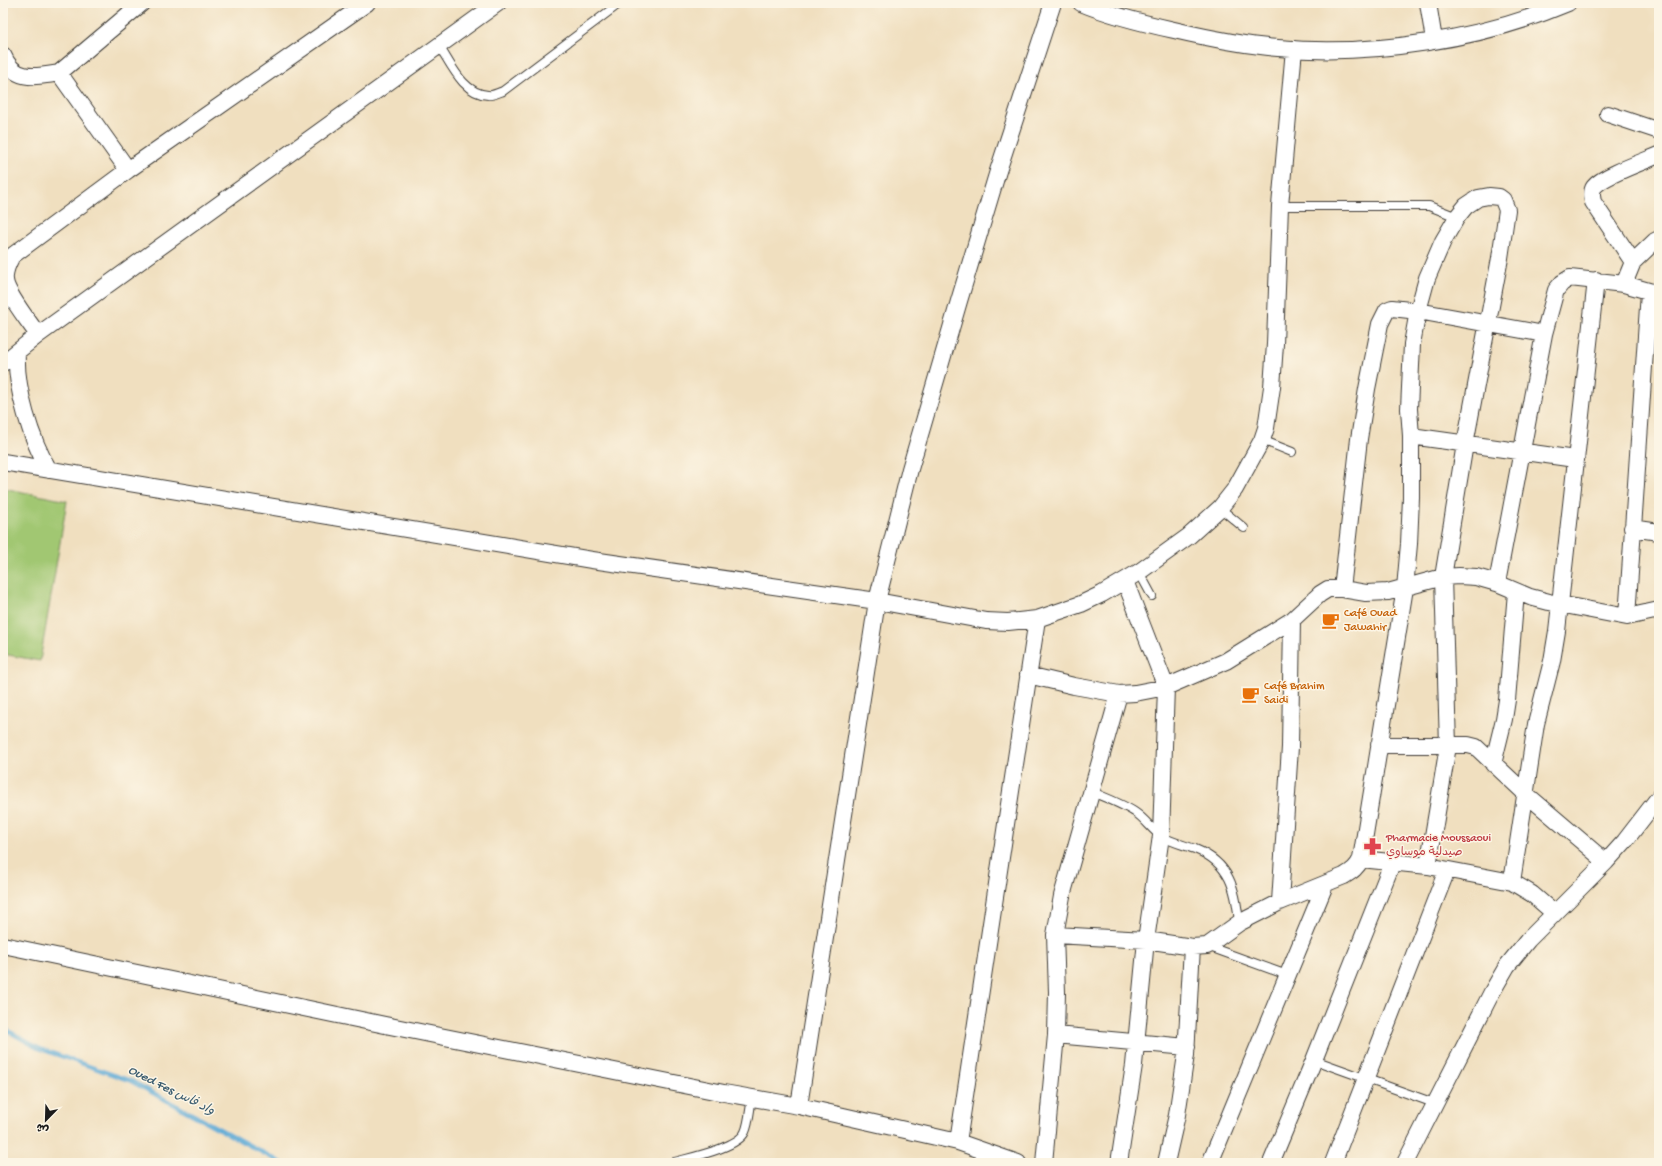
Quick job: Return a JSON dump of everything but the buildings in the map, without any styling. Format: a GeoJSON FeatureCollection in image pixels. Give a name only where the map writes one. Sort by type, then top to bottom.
{"type":"FeatureCollection","features":[{"type":"Feature","properties":{"kind":"street"},"geometry":{"type":"LineString","coordinates":[[3,55],[8,66],[19,74],[33,77],[59,73],[142,3]]}},
{"type":"Feature","properties":{"kind":"street"},"geometry":{"type":"LineString","coordinates":[[38,336],[8,290],[4,279],[6,267],[12,256],[128,170],[367,3]]}},
{"type":"Feature","properties":{"kind":"street"},"geometry":{"type":"LineString","coordinates":[[3,363],[38,336],[498,3]]}},
{"type":"Feature","properties":{"kind":"street"},"geometry":{"type":"LineString","coordinates":[[799,1106],[877,601],[910,469],[959,301],[998,171],[1053,3]]}},
{"type":"Feature","properties":{"kind":"street"},"geometry":{"type":"LineString","coordinates":[[1081,3],[1124,18],[1190,34],[1253,45],[1294,49],[1376,48],[1434,40],[1495,28],[1524,20],[1568,3]]}},
{"type":"Feature","properties":{"kind":"street"},"geometry":{"type":"LineString","coordinates":[[1428,3],[1434,40]]}},
{"type":"Feature","properties":{"kind":"street"},"geometry":{"type":"LineString","coordinates":[[3,462],[569,556],[877,601],[986,621],[1008,622],[1037,619],[1081,604],[1102,594],[1140,572],[1189,536],[1220,508],[1234,489],[1262,440],[1266,428],[1273,373],[1280,206],[1294,49]]}},
{"type":"Feature","properties":{"kind":"street"},"geometry":{"type":"LineString","coordinates":[[59,73],[128,170]]}},
{"type":"Feature","properties":{"kind":"street"},"geometry":{"type":"LineString","coordinates":[[1608,114],[1659,131]]}},
{"type":"Feature","properties":{"kind":"street"},"geometry":{"type":"LineString","coordinates":[[1633,262],[1593,202],[1592,194],[1594,187],[1602,179],[1659,155]]}},
{"type":"Feature","properties":{"kind":"street"},"geometry":{"type":"LineString","coordinates":[[1055,935],[1146,940],[1200,946],[1238,923],[1280,902],[1325,885],[1353,871],[1358,865],[1361,859],[1405,588],[1410,514],[1411,436],[1409,409],[1412,344],[1418,311],[1427,278],[1443,241],[1457,218],[1466,206],[1478,198],[1489,196],[1499,197],[1504,200],[1507,210],[1500,258],[1486,324],[1443,577],[1448,746],[1428,866]]}},
{"type":"Feature","properties":{"kind":"street"},"geometry":{"type":"LineString","coordinates":[[1624,284],[1633,262],[1659,239]]}},
{"type":"Feature","properties":{"kind":"street"},"geometry":{"type":"LineString","coordinates":[[1497,583],[1520,452],[1544,334],[1556,290],[1562,283],[1570,278],[1624,284],[1654,293],[1632,528],[1627,617]]}},
{"type":"Feature","properties":{"kind":"street"},"geometry":{"type":"LineString","coordinates":[[1512,882],[1536,724],[1552,661],[1596,280]]}},
{"type":"Feature","properties":{"kind":"street"},"geometry":{"type":"LineString","coordinates":[[1342,589],[1359,439],[1380,324],[1387,310],[1392,308],[1418,311],[1544,334]]}},
{"type":"Feature","properties":{"kind":"street"},"geometry":{"type":"LineString","coordinates":[[16,353],[18,381],[28,420],[39,454],[49,470]]}},
{"type":"Feature","properties":{"kind":"street"},"geometry":{"type":"LineString","coordinates":[[1411,436],[1575,459]]}},
{"type":"Feature","properties":{"kind":"street"},"geometry":{"type":"LineString","coordinates":[[1632,528],[1659,532]]}},
{"type":"Feature","properties":{"kind":"street"},"geometry":{"type":"LineString","coordinates":[[1028,675],[1074,686],[1119,694],[1135,693],[1166,687],[1226,661],[1292,620],[1320,594],[1328,589],[1388,592],[1443,577],[1476,577],[1497,583],[1530,597],[1627,617],[1659,610]]}},
{"type":"Feature","properties":{"kind":"street"},"geometry":{"type":"LineString","coordinates":[[1119,1163],[1137,1041],[1146,940],[1161,836],[1166,687],[1124,581]]}},
{"type":"Feature","properties":{"kind":"street"},"geometry":{"type":"LineString","coordinates":[[1493,764],[1507,700],[1516,592]]}},
{"type":"Feature","properties":{"kind":"street"},"geometry":{"type":"LineString","coordinates":[[958,1142],[1037,619]]}},
{"type":"Feature","properties":{"kind":"street"},"geometry":{"type":"LineString","coordinates":[[1280,902],[1290,747],[1292,620]]}},
{"type":"Feature","properties":{"kind":"street"},"geometry":{"type":"LineString","coordinates":[[1044,1163],[1056,1036],[1057,992],[1055,935],[1062,896],[1119,694]]}},
{"type":"Feature","properties":{"kind":"street"},"geometry":{"type":"LineString","coordinates":[[1379,745],[1468,745],[1476,748],[1526,794],[1606,862]]}},
{"type":"Feature","properties":{"kind":"street"},"geometry":{"type":"LineString","coordinates":[[1405,1163],[1434,1103],[1507,966],[1528,940],[1625,841],[1659,798]]}},
{"type":"Feature","properties":{"kind":"street"},"geometry":{"type":"LineString","coordinates":[[1361,859],[1392,861],[1428,866],[1512,882],[1532,894],[1554,913]]}},
{"type":"Feature","properties":{"kind":"street"},"geometry":{"type":"LineString","coordinates":[[1271,1163],[1314,1060],[1392,861]]}},
{"type":"Feature","properties":{"kind":"street"},"geometry":{"type":"LineString","coordinates":[[1333,1163],[1447,870]]}},
{"type":"Feature","properties":{"kind":"street"},"geometry":{"type":"LineString","coordinates":[[1210,1163],[1325,885]]}},
{"type":"Feature","properties":{"kind":"street"},"geometry":{"type":"LineString","coordinates":[[3,945],[392,1026],[752,1098],[799,1106],[958,1142],[1018,1163]]}},
{"type":"Feature","properties":{"kind":"street"},"geometry":{"type":"LineString","coordinates":[[1166,1163],[1177,1115],[1200,946]]}},
{"type":"Feature","properties":{"kind":"street"},"geometry":{"type":"LineString","coordinates":[[1056,1036],[1137,1041],[1187,1047]]}},
{"type":"Feature","properties":{"kind":"lane"},"geometry":{"type":"LineString","coordinates":[[439,46],[465,86],[477,93],[488,96],[503,92],[620,3]]}},
{"type":"Feature","properties":{"kind":"lane"},"geometry":{"type":"LineString","coordinates":[[1280,206],[1429,206],[1457,218]]}},
{"type":"Feature","properties":{"kind":"lane"},"geometry":{"type":"LineString","coordinates":[[1262,440],[1292,452]]}},
{"type":"Feature","properties":{"kind":"lane"},"geometry":{"type":"LineString","coordinates":[[1220,508],[1244,528]]}},
{"type":"Feature","properties":{"kind":"lane"},"geometry":{"type":"LineString","coordinates":[[1140,572],[1152,596]]}},
{"type":"Feature","properties":{"kind":"lane"},"geometry":{"type":"LineString","coordinates":[[1092,792],[1135,812],[1146,820],[1161,836],[1196,849],[1214,858],[1222,866],[1236,898],[1238,923]]}},
{"type":"Feature","properties":{"kind":"lane"},"geometry":{"type":"LineString","coordinates":[[1200,946],[1287,975]]}},
{"type":"Feature","properties":{"kind":"lane"},"geometry":{"type":"LineString","coordinates":[[1314,1060],[1434,1103]]}},
{"type":"Feature","properties":{"kind":"lane"},"geometry":{"type":"LineString","coordinates":[[671,1163],[737,1142],[745,1132],[752,1098]]}},
{"type":"Feature","properties":{"kind":"green space"},"geometry":{"type":"Polygon","coordinates":[[[3,488],[67,501],[40,661],[3,654],[3,488]]]}},
{"type":"Feature","properties":{"kind":"waterway","name":"Oued Fes واد فاس"},"geometry":{"type":"LineString","coordinates":[[3,1028],[38,1048],[131,1081],[282,1163]]}},
{"type":"Feature","properties":{"kind":"place","name":"Café Ouad Jawahir"},"geometry":{"type":"Point","coordinates":[1331,621]}},
{"type":"Feature","properties":{"kind":"place","name":"Café Brahim Saidi"},"geometry":{"type":"Point","coordinates":[1251,694]}},
{"type":"Feature","properties":{"kind":"place","name":"Pharmacie Moussaoui صيدلية موساوي"},"geometry":{"type":"Point","coordinates":[1373,846]}}]}
